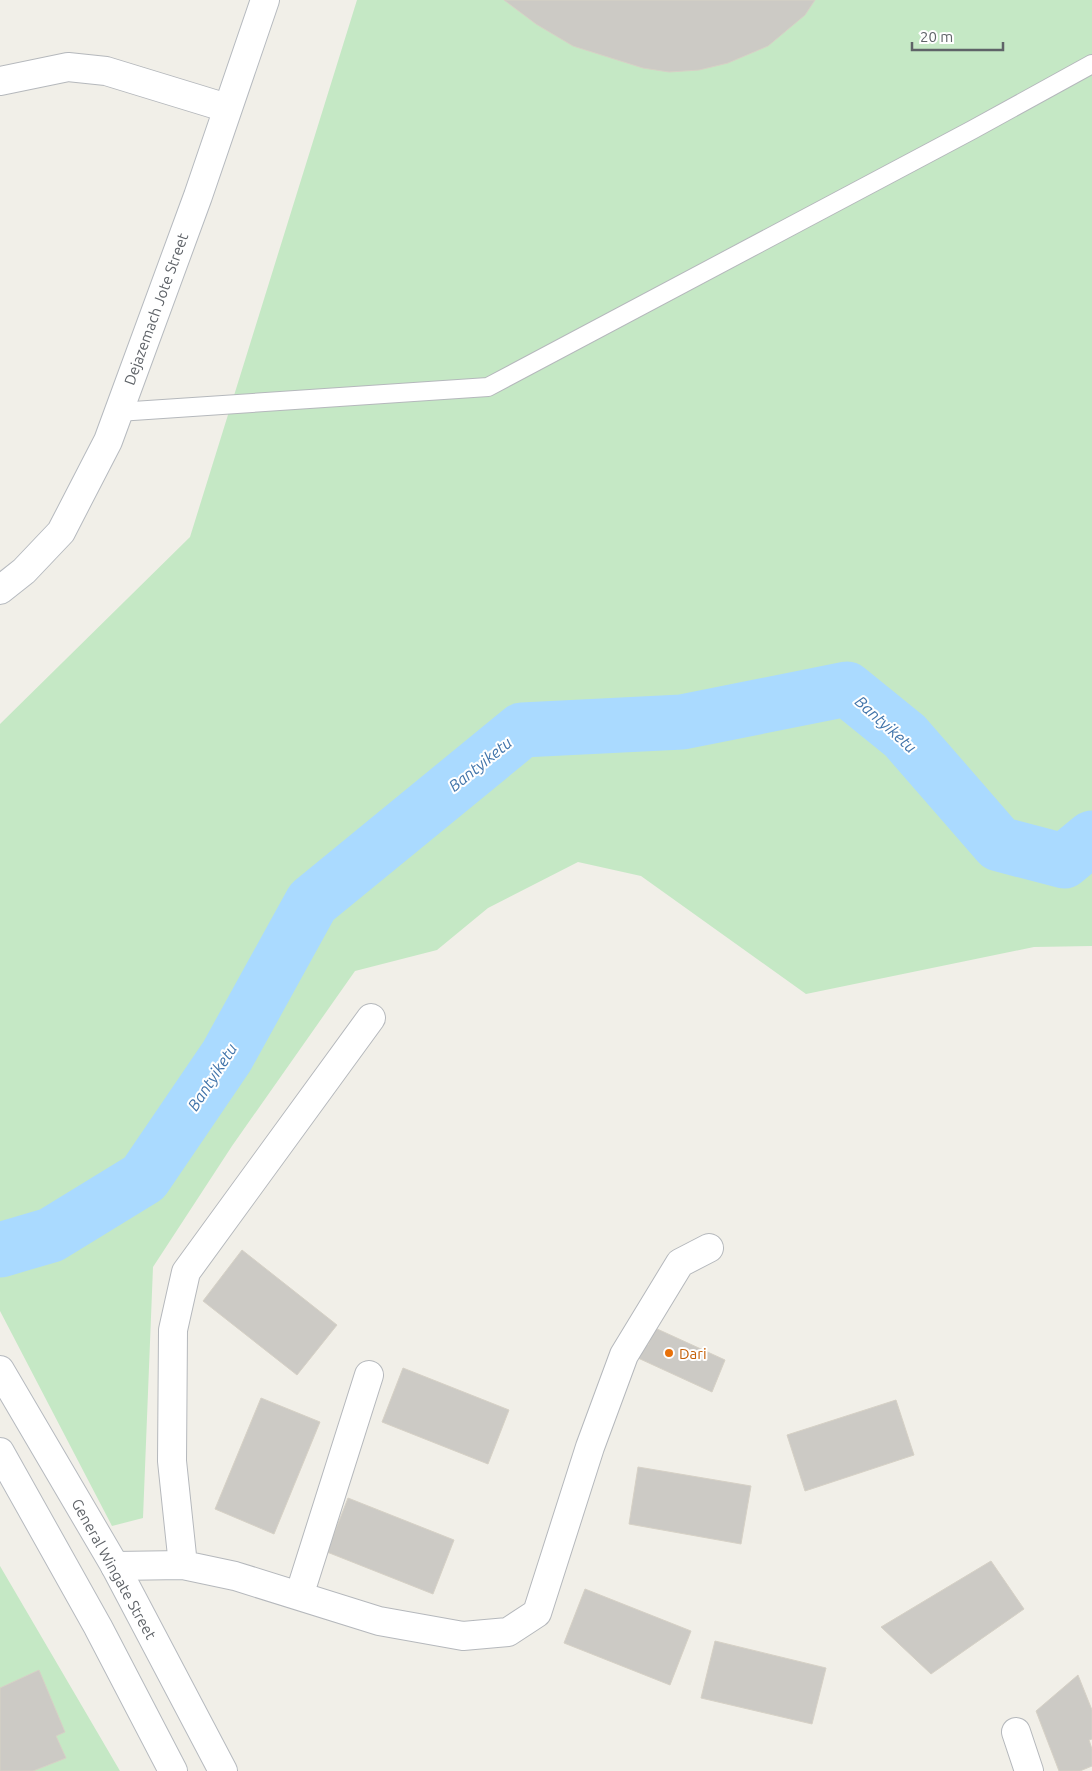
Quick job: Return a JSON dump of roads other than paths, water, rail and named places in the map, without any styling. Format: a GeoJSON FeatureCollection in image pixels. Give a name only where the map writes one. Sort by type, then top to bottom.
{"type":"FeatureCollection","features":[{"type":"Feature","properties":{"kind":"street","name":"Dejazemach Jote Street"},"geometry":{"type":"LineString","coordinates":[[0,590],[24,571],[61,532],[108,441],[198,196],[265,0]]}},
{"type":"Feature","properties":{"kind":"street"},"geometry":{"type":"LineString","coordinates":[[0,82],[68,67],[106,71],[227,108]]}},
{"type":"Feature","properties":{"kind":"street"},"geometry":{"type":"LineString","coordinates":[[183,1565],[172,1461],[173,1330],[186,1272],[371,1018]]}},
{"type":"Feature","properties":{"kind":"street"},"geometry":{"type":"LineString","coordinates":[[115,1566],[183,1565],[235,1576],[378,1621],[463,1636],[508,1632],[537,1613],[590,1447],[624,1355],[680,1263],[709,1248]]}},
{"type":"Feature","properties":{"kind":"street","name":"General Wingate Street"},"geometry":{"type":"LineString","coordinates":[[0,1370],[115,1566],[223,1771]]}},
{"type":"Feature","properties":{"kind":"street"},"geometry":{"type":"LineString","coordinates":[[299,1596],[368,1375]]}},
{"type":"Feature","properties":{"kind":"street"},"geometry":{"type":"LineString","coordinates":[[0,1452],[98,1628],[173,1771]]}},
{"type":"Feature","properties":{"kind":"street"},"geometry":{"type":"LineString","coordinates":[[1016,1732],[1029,1771]]}},
{"type":"Feature","properties":{"kind":"lane"},"geometry":{"type":"LineString","coordinates":[[118,412],[488,387],[964,135],[1092,64]]}},
{"type":"Feature","properties":{"kind":"waterway","name":"Bantyiketu"},"geometry":{"type":"LineString","coordinates":[[0,1250],[51,1235],[144,1178],[227,1056],[312,902],[522,730],[682,722],[847,689],[905,736],[999,844],[1064,861],[1092,838]]}},
{"type":"Feature","properties":{"kind":"place","name":"Dari"},"geometry":{"type":"Point","coordinates":[669,1353]}}]}
